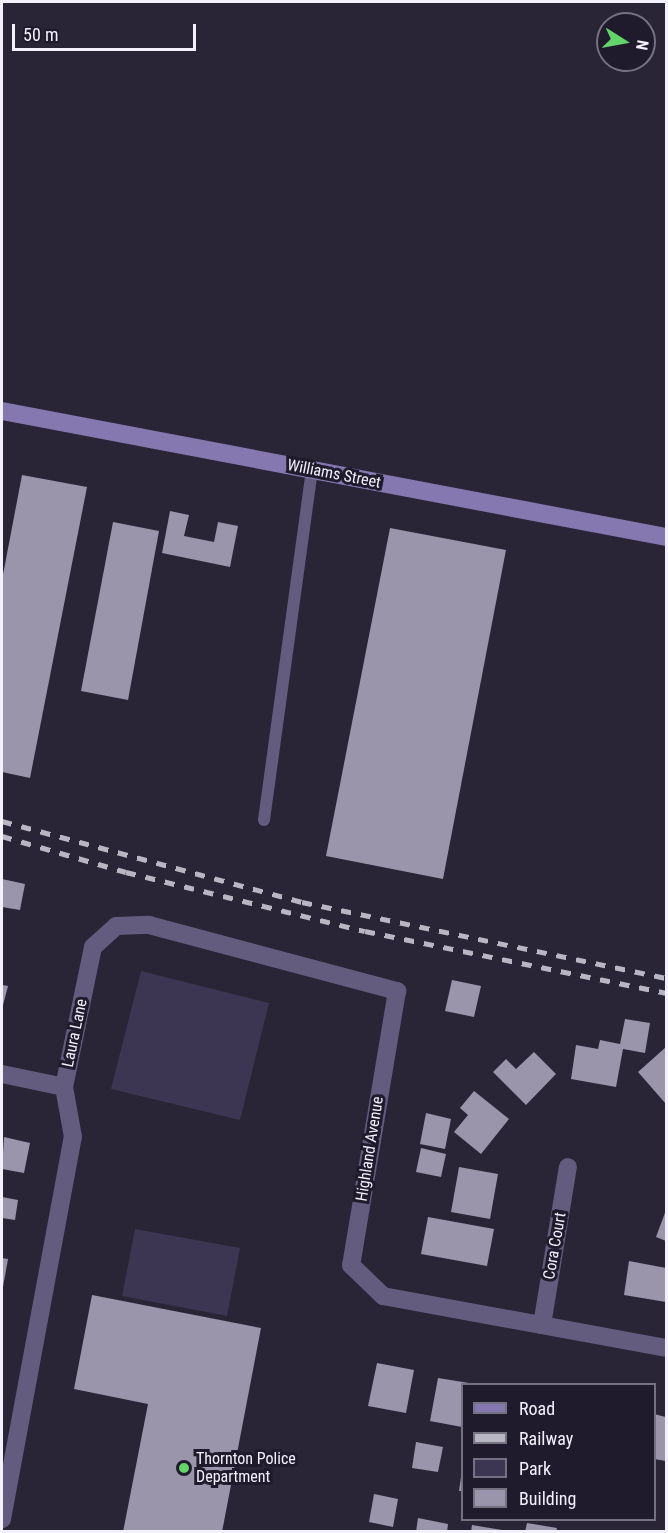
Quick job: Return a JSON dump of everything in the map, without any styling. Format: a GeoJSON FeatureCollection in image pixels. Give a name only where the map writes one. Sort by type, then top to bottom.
{"type":"FeatureCollection","features":[{"type":"Feature","properties":{"kind":"street","name":"Williams Street"},"geometry":{"type":"LineString","coordinates":[[2,411],[666,537]]}},
{"type":"Feature","properties":{"kind":"street","name":"Highland Avenue"},"geometry":{"type":"LineString","coordinates":[[116,926],[149,925],[397,991],[351,1265],[383,1296],[666,1348]]}},
{"type":"Feature","properties":{"kind":"street","name":"Laura Lane"},"geometry":{"type":"LineString","coordinates":[[2,1074],[64,1087],[93,947],[116,926]]}},
{"type":"Feature","properties":{"kind":"street"},"geometry":{"type":"LineString","coordinates":[[2,1519],[73,1137],[64,1087]]}},
{"type":"Feature","properties":{"kind":"street","name":"Cora Court"},"geometry":{"type":"LineString","coordinates":[[542,1325],[568,1167]]}},
{"type":"Feature","properties":{"kind":"lane"},"geometry":{"type":"LineString","coordinates":[[264,820],[312,470]]}},
{"type":"Feature","properties":{"kind":"green space"},"geometry":{"type":"Polygon","coordinates":[[[141,971],[269,1003],[240,1120],[111,1089],[141,971]]]}},
{"type":"Feature","properties":{"kind":"green space"},"geometry":{"type":"Polygon","coordinates":[[[135,1229],[240,1248],[227,1316],[122,1296],[135,1229]]]}},
{"type":"Feature","properties":{"kind":"building"},"geometry":{"type":"Polygon","coordinates":[[[22,475],[87,487],[30,778],[2,772],[2,580],[22,475]]]}},
{"type":"Feature","properties":{"kind":"building"},"geometry":{"type":"Polygon","coordinates":[[[170,511],[189,515],[184,536],[214,542],[218,522],[238,526],[230,567],[162,553],[170,511]]]}},
{"type":"Feature","properties":{"kind":"building"},"geometry":{"type":"Polygon","coordinates":[[[113,522],[159,531],[128,700],[81,691],[113,522]]]}},
{"type":"Feature","properties":{"kind":"building"},"geometry":{"type":"Polygon","coordinates":[[[390,528],[506,550],[443,879],[326,856],[390,528]]]}},
{"type":"Feature","properties":{"kind":"building"},"geometry":{"type":"Polygon","coordinates":[[[2,879],[25,884],[20,910],[2,907],[2,879]]]}},
{"type":"Feature","properties":{"kind":"building"},"geometry":{"type":"Polygon","coordinates":[[[452,980],[481,986],[474,1017],[445,1011],[452,980]]]}},
{"type":"Feature","properties":{"kind":"building"},"geometry":{"type":"Polygon","coordinates":[[[2,985],[8,986],[2,1009],[2,985]]]}},
{"type":"Feature","properties":{"kind":"building"},"geometry":{"type":"Polygon","coordinates":[[[625,1019],[650,1023],[645,1053],[623,1049],[616,1087],[571,1079],[576,1045],[598,1049],[600,1040],[620,1044],[625,1019]]]}},
{"type":"Feature","properties":{"kind":"building"},"geometry":{"type":"Polygon","coordinates":[[[666,1047],[666,1104],[638,1072],[666,1047]]]}},
{"type":"Feature","properties":{"kind":"building"},"geometry":{"type":"Polygon","coordinates":[[[534,1052],[556,1074],[526,1105],[493,1072],[506,1059],[516,1069],[534,1052]]]}},
{"type":"Feature","properties":{"kind":"building"},"geometry":{"type":"Polygon","coordinates":[[[474,1091],[509,1119],[481,1154],[454,1132],[468,1115],[460,1108],[474,1091]]]}},
{"type":"Feature","properties":{"kind":"building"},"geometry":{"type":"Polygon","coordinates":[[[426,1113],[451,1119],[445,1149],[420,1144],[426,1113]]]}},
{"type":"Feature","properties":{"kind":"building"},"geometry":{"type":"Polygon","coordinates":[[[4,1137],[30,1143],[24,1173],[2,1169],[4,1137]]]}},
{"type":"Feature","properties":{"kind":"building"},"geometry":{"type":"Polygon","coordinates":[[[421,1148],[446,1154],[441,1177],[416,1172],[421,1148]]]}},
{"type":"Feature","properties":{"kind":"building"},"geometry":{"type":"Polygon","coordinates":[[[459,1167],[498,1174],[490,1219],[451,1212],[459,1167]]]}},
{"type":"Feature","properties":{"kind":"building"},"geometry":{"type":"Polygon","coordinates":[[[2,1197],[18,1200],[15,1220],[2,1218],[2,1197]]]}},
{"type":"Feature","properties":{"kind":"building"},"geometry":{"type":"Polygon","coordinates":[[[666,1210],[666,1241],[656,1237],[666,1210]]]}},
{"type":"Feature","properties":{"kind":"building"},"geometry":{"type":"Polygon","coordinates":[[[428,1217],[494,1229],[487,1266],[421,1254],[428,1217]]]}},
{"type":"Feature","properties":{"kind":"building"},"geometry":{"type":"Polygon","coordinates":[[[2,1258],[8,1259],[3,1287],[2,1287],[2,1258]]]}},
{"type":"Feature","properties":{"kind":"building"},"geometry":{"type":"Polygon","coordinates":[[[629,1261],[666,1268],[666,1302],[624,1295],[629,1261]]]}},
{"type":"Feature","properties":{"kind":"building","name":"Thornton Police Department"},"geometry":{"type":"Polygon","coordinates":[[[92,1295],[261,1328],[222,1532],[123,1532],[148,1404],[74,1389],[92,1295]]]}},
{"type":"Feature","properties":{"kind":"building"},"geometry":{"type":"Polygon","coordinates":[[[377,1363],[414,1370],[406,1413],[368,1406],[377,1363]]]}},
{"type":"Feature","properties":{"kind":"building"},"geometry":{"type":"Polygon","coordinates":[[[438,1378],[469,1383],[461,1383],[461,1427],[430,1421],[438,1378]]]}},
{"type":"Feature","properties":{"kind":"building"},"geometry":{"type":"Polygon","coordinates":[[[656,1414],[666,1417],[666,1461],[656,1459],[656,1414]]]}},
{"type":"Feature","properties":{"kind":"building"},"geometry":{"type":"Polygon","coordinates":[[[416,1442],[443,1447],[438,1472],[412,1468],[416,1442]]]}},
{"type":"Feature","properties":{"kind":"building"},"geometry":{"type":"Polygon","coordinates":[[[374,1494],[398,1499],[393,1527],[369,1522],[374,1494]]]}},
{"type":"Feature","properties":{"kind":"building"},"geometry":{"type":"Polygon","coordinates":[[[418,1518],[448,1524],[447,1532],[416,1532],[418,1518]]]}},
{"type":"Feature","properties":{"kind":"building"},"geometry":{"type":"Polygon","coordinates":[[[527,1523],[557,1528],[556,1532],[525,1532],[527,1523]]]}},
{"type":"Feature","properties":{"kind":"building"},"geometry":{"type":"Polygon","coordinates":[[[472,1525],[502,1530],[502,1532],[471,1532],[472,1525]]]}},
{"type":"Feature","properties":{"kind":"railway"},"geometry":{"type":"LineString","coordinates":[[2,821],[302,902],[666,978]]}},
{"type":"Feature","properties":{"kind":"railway"},"geometry":{"type":"LineString","coordinates":[[2,836],[126,872],[365,931],[666,993]]}},
{"type":"Feature","properties":{"kind":"place","name":"Thornton Police Department"},"geometry":{"type":"Point","coordinates":[184,1468]}}]}
